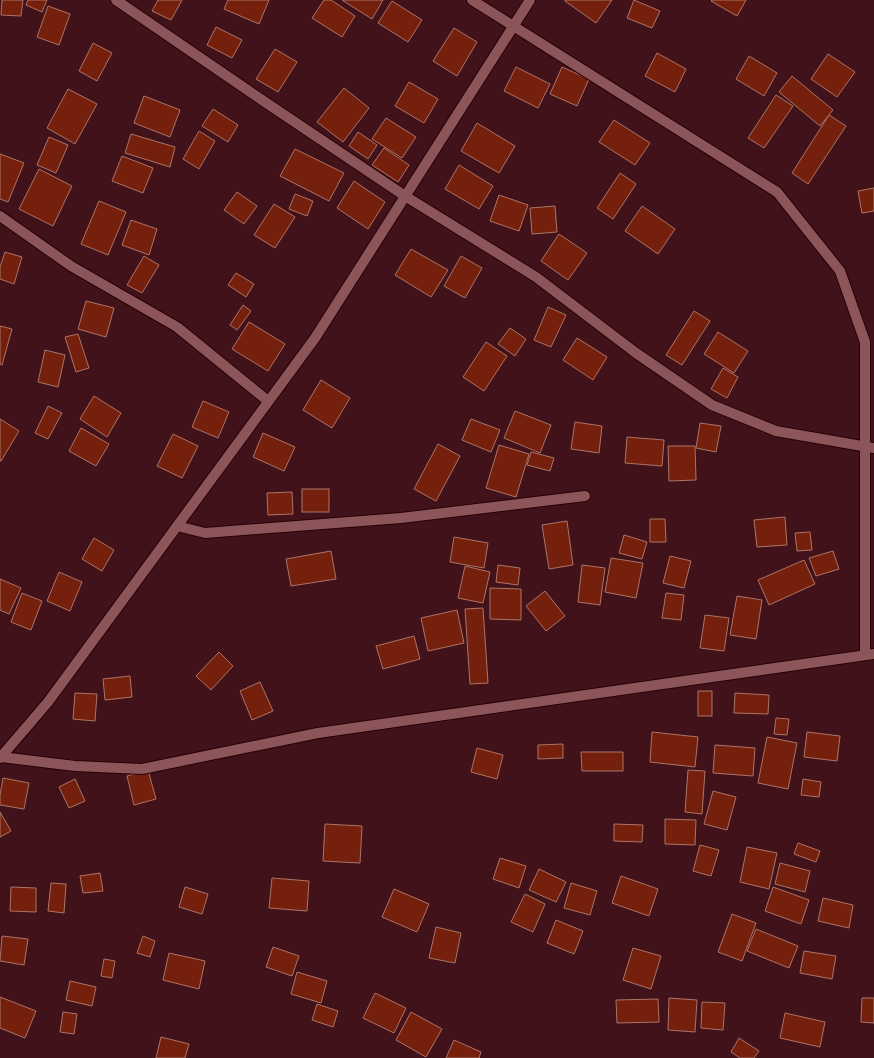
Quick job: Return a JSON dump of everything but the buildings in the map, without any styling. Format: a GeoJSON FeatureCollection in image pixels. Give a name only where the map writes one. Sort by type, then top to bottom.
{"type":"FeatureCollection","features":[{"type":"Feature","properties":{"kind":"street"},"geometry":{"type":"LineString","coordinates":[[116,0],[405,196],[536,277],[636,353],[712,404],[776,431],[870,447]]}},
{"type":"Feature","properties":{"kind":"street"},"geometry":{"type":"LineString","coordinates":[[1,758],[75,766],[142,769],[318,734],[870,654],[870,447],[865,342],[840,271],[777,192],[472,0]]}},
{"type":"Feature","properties":{"kind":"street"},"geometry":{"type":"LineString","coordinates":[[1,758],[48,702],[315,338],[530,0]]}},
{"type":"Feature","properties":{"kind":"street"},"geometry":{"type":"LineString","coordinates":[[0,216],[71,266],[178,327],[268,401]]}},
{"type":"Feature","properties":{"kind":"street"},"geometry":{"type":"LineString","coordinates":[[177,526],[205,533],[400,518],[585,496]]}}]}
